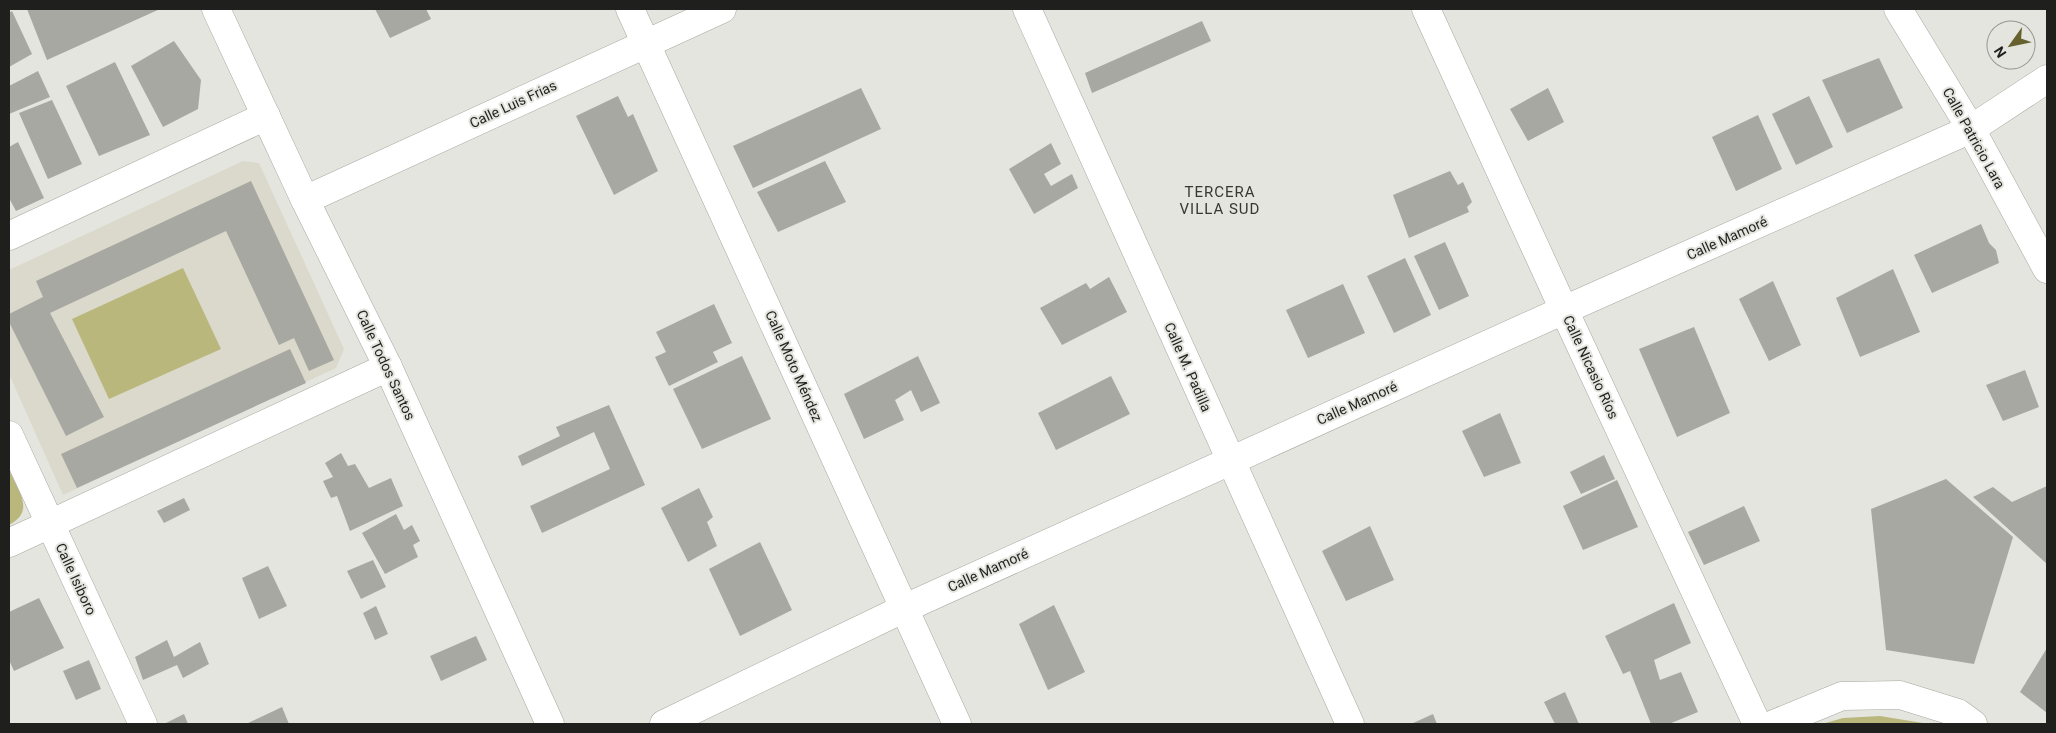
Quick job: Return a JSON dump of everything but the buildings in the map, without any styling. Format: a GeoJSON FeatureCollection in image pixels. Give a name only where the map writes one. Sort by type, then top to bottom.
{"type":"FeatureCollection","features":[{"type":"Feature","properties":{"kind":"street","name":"Calle Todos Santos"},"geometry":{"type":"LineString","coordinates":[[216,9],[305,200],[388,367],[550,724]]}},
{"type":"Feature","properties":{"kind":"street","name":"Calle Moto Méndez"},"geometry":{"type":"LineString","coordinates":[[630,9],[957,724]]}},
{"type":"Feature","properties":{"kind":"street","name":"Calle Luis Frias"},"geometry":{"type":"LineString","coordinates":[[305,200],[722,9]]}},
{"type":"Feature","properties":{"kind":"street","name":"Calle M. Padilla"},"geometry":{"type":"LineString","coordinates":[[1027,9],[1350,724]]}},
{"type":"Feature","properties":{"kind":"street","name":"Calle Nicasio Ríos"},"geometry":{"type":"LineString","coordinates":[[1426,9],[1757,724]]}},
{"type":"Feature","properties":{"kind":"street","name":"Calle Patricio Lara"},"geometry":{"type":"LineString","coordinates":[[1898,9],[1971,129],[2047,269]]}},
{"type":"Feature","properties":{"kind":"street","name":"Calle Mamoré"},"geometry":{"type":"LineString","coordinates":[[664,724],[903,609],[1230,460],[1971,129],[2047,79]]}},
{"type":"Feature","properties":{"kind":"street"},"geometry":{"type":"LineString","coordinates":[[9,236],[266,116]]}},
{"type":"Feature","properties":{"kind":"street"},"geometry":{"type":"LineString","coordinates":[[9,543],[388,367]]}},
{"type":"Feature","properties":{"kind":"street","name":"Calle Isiboro"},"geometry":{"type":"LineString","coordinates":[[9,435],[143,724]]}},
{"type":"Feature","properties":{"kind":"street"},"geometry":{"type":"LineString","coordinates":[[1774,724],[1842,696],[1900,695],[1958,713],[1973,724]]}},
{"type":"Feature","properties":{"kind":"shaded area"},"geometry":{"type":"Polygon","coordinates":[[[243,161],[259,163],[344,349],[336,368],[63,495],[9,374],[9,270],[243,161]]]}},
{"type":"Feature","properties":{"kind":"shaded area"},"geometry":{"type":"Polygon","coordinates":[[[183,268],[221,349],[109,399],[72,319],[183,268]]]}},
{"type":"Feature","properties":{"kind":"shaded area"},"geometry":{"type":"Polygon","coordinates":[[[9,470],[20,493],[23,507],[22,513],[9,525],[9,470]]]}},
{"type":"Feature","properties":{"kind":"shaded area"},"geometry":{"type":"Polygon","coordinates":[[[1880,716],[1929,724],[1822,724],[1843,718],[1880,716]]]}},
{"type":"Feature","properties":{"kind":"district","name":"TERCERA VILLA SUD"},"geometry":{"type":"Point","coordinates":[1220,200]}}]}
